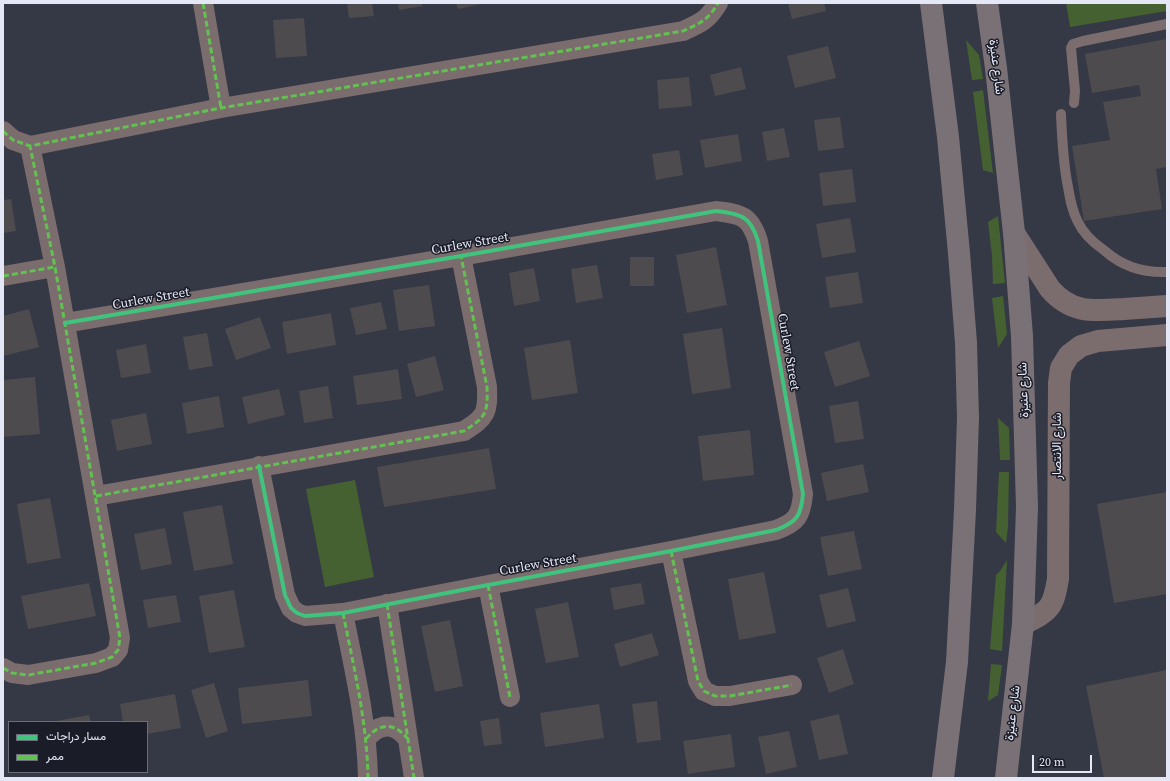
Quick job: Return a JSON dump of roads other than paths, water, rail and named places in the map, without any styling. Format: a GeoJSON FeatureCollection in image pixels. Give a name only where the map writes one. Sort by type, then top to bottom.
{"type":"FeatureCollection","features":[{"type":"Feature","properties":{"kind":"highway"},"geometry":{"type":"LineString","coordinates":[[931,3],[948,137],[966,343],[968,410],[958,662],[943,778]]}},
{"type":"Feature","properties":{"kind":"highway","name":"شارع عنيزة"},"geometry":{"type":"LineString","coordinates":[[987,3],[996,68],[1014,233],[1022,336],[1027,507],[1023,624],[1006,778]]}},
{"type":"Feature","properties":{"kind":"street"},"geometry":{"type":"LineString","coordinates":[[203,3],[221,108]]}},
{"type":"Feature","properties":{"kind":"street"},"geometry":{"type":"LineString","coordinates":[[3,131],[14,140],[30,146],[221,108],[683,31],[701,23],[712,13],[718,3]]}},
{"type":"Feature","properties":{"kind":"street"},"geometry":{"type":"LineString","coordinates":[[3,668],[12,673],[28,675],[96,663],[112,657],[118,650],[120,638],[55,267],[30,146]]}},
{"type":"Feature","properties":{"kind":"street","name":"Curlew Street"},"geometry":{"type":"LineString","coordinates":[[65,324],[716,211],[734,213],[746,219],[754,228],[758,241],[802,494],[802,507],[797,517],[789,525],[776,530],[672,551],[343,613],[305,616],[291,608],[285,595],[259,466]]}},
{"type":"Feature","properties":{"kind":"street"},"geometry":{"type":"LineString","coordinates":[[1014,233],[1050,289],[1057,297],[1067,304],[1084,310],[1096,311],[1167,306]]}},
{"type":"Feature","properties":{"kind":"street"},"geometry":{"type":"LineString","coordinates":[[96,496],[464,431],[477,423],[485,414],[487,387],[461,256]]}},
{"type":"Feature","properties":{"kind":"street"},"geometry":{"type":"LineString","coordinates":[[3,276],[55,267]]}},
{"type":"Feature","properties":{"kind":"street","name":"شارع الانتصار"},"geometry":{"type":"LineString","coordinates":[[1023,624],[1038,617],[1050,608],[1055,596],[1058,579],[1059,383],[1061,368],[1069,355],[1081,346],[1098,341],[1167,335]]}},
{"type":"Feature","properties":{"kind":"street"},"geometry":{"type":"LineString","coordinates":[[672,551],[698,680],[704,691],[715,696],[730,696],[792,685]]}},
{"type":"Feature","properties":{"kind":"street"},"geometry":{"type":"LineString","coordinates":[[488,585],[510,696]]}},
{"type":"Feature","properties":{"kind":"street"},"geometry":{"type":"LineString","coordinates":[[387,604],[414,778]]}},
{"type":"Feature","properties":{"kind":"street"},"geometry":{"type":"LineString","coordinates":[[343,613],[362,708],[368,758],[368,778]]}},
{"type":"Feature","properties":{"kind":"street"},"geometry":{"type":"LineString","coordinates":[[366,739],[371,732],[386,726],[394,727],[402,732],[407,738]]}},
{"type":"Feature","properties":{"kind":"lane"},"geometry":{"type":"LineString","coordinates":[[1074,103],[1075,91],[1071,48],[1073,44],[1167,24]]}},
{"type":"Feature","properties":{"kind":"lane"},"geometry":{"type":"LineString","coordinates":[[1061,114],[1062,150],[1066,176],[1071,206],[1078,224],[1094,243],[1116,260],[1141,270],[1167,272]]}}]}
